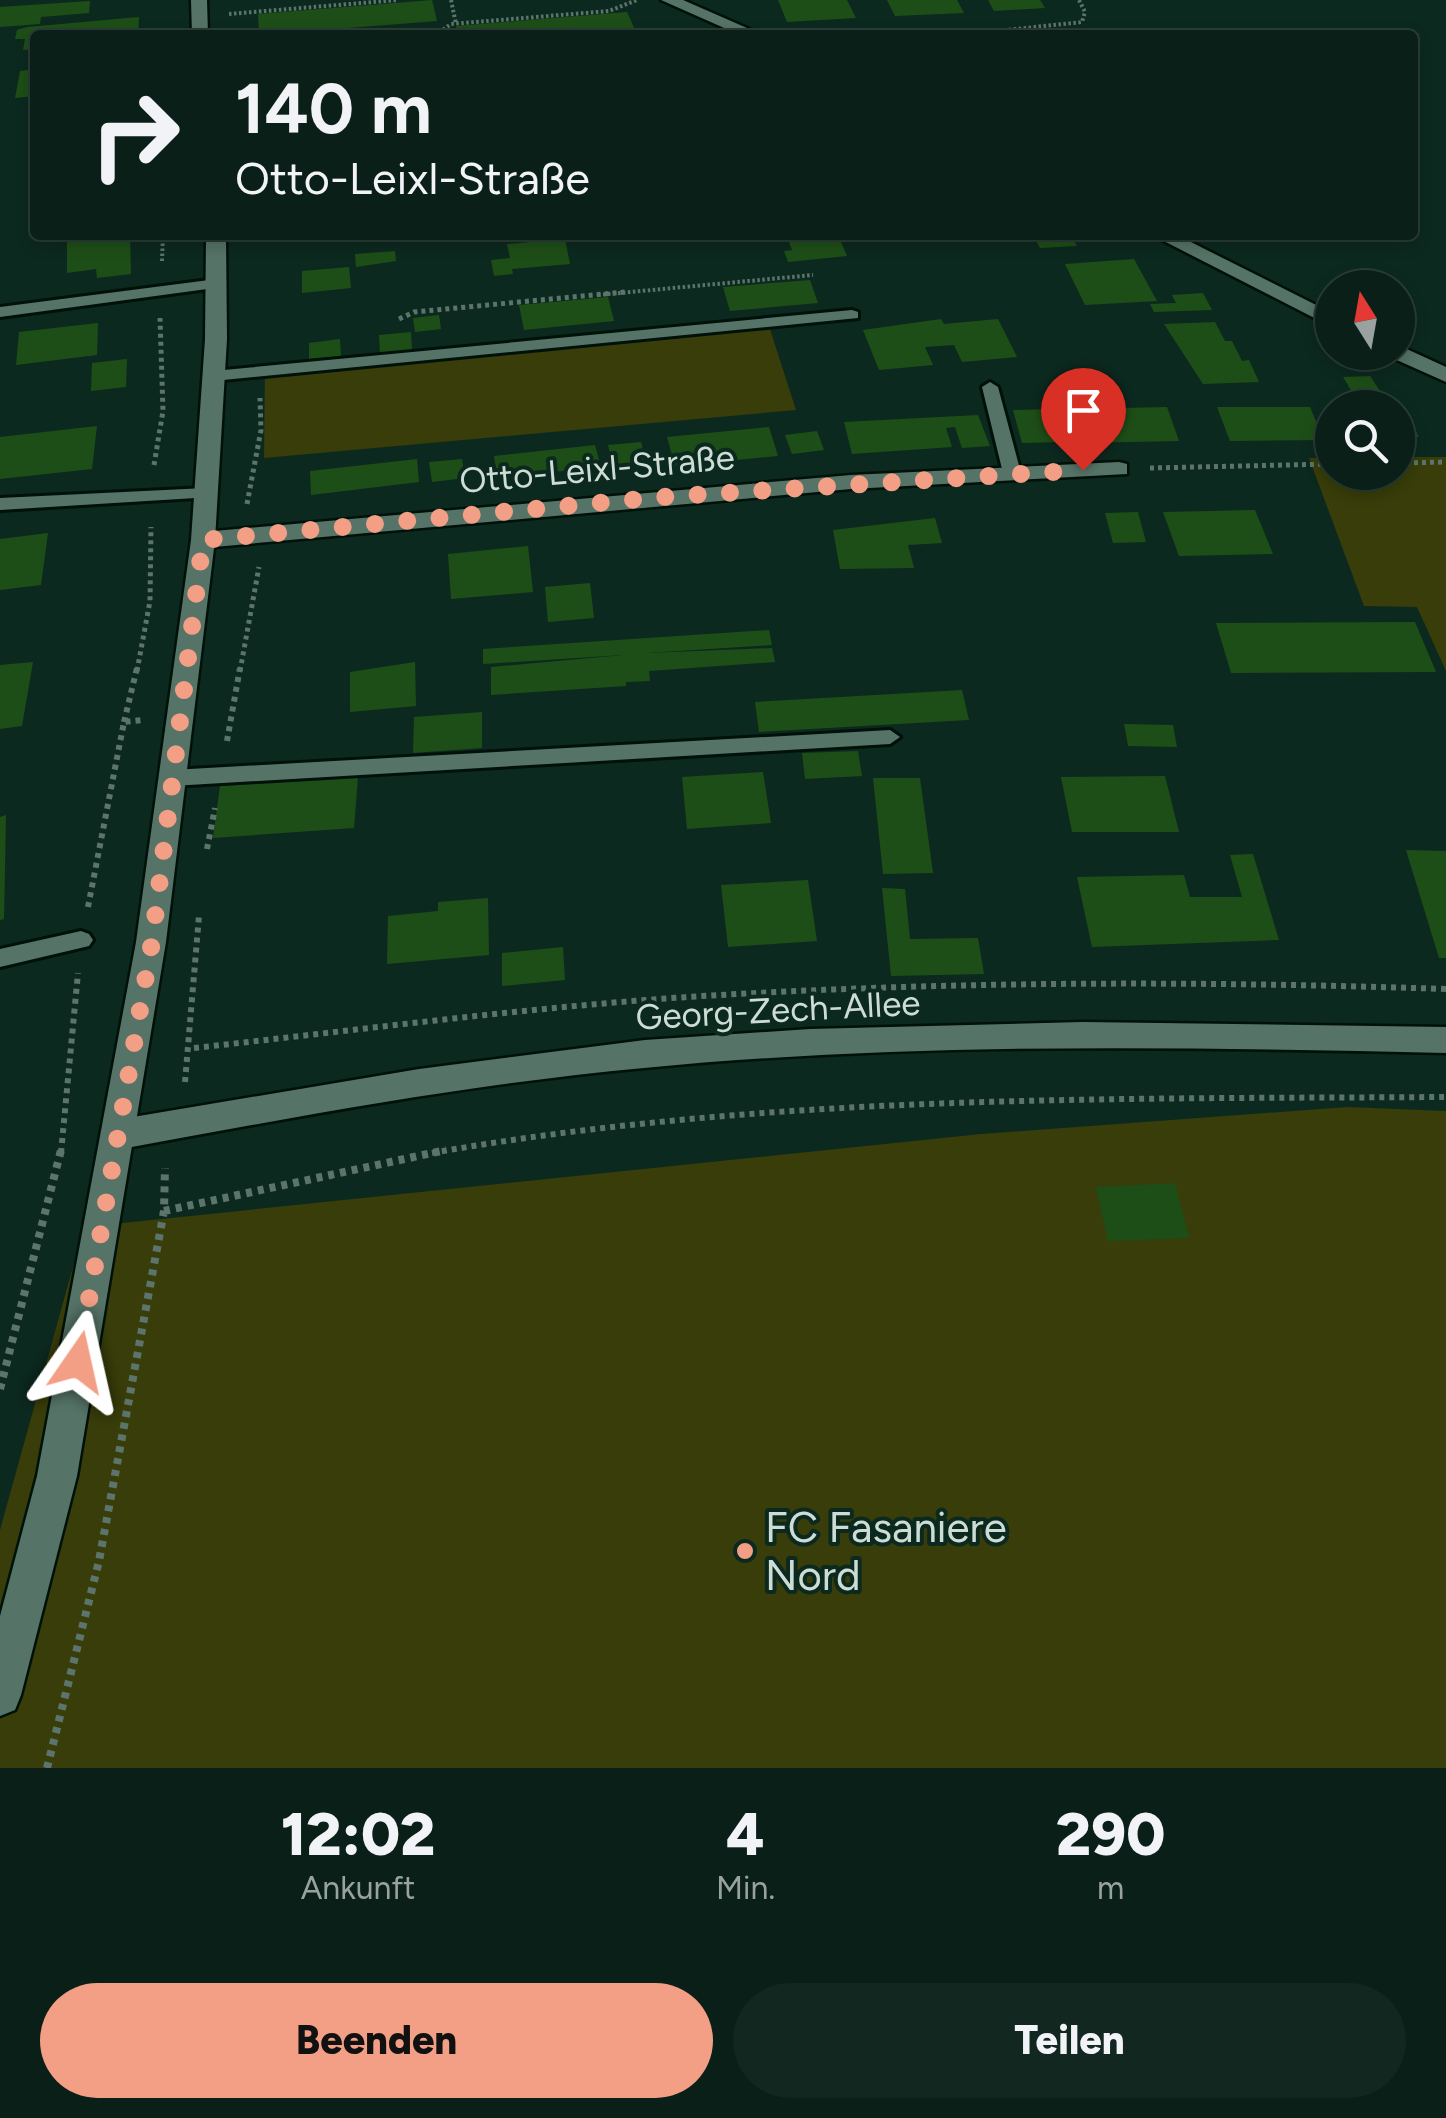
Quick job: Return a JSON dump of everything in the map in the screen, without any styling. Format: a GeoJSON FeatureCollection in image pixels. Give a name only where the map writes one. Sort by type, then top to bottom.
{"type":"FeatureCollection","features":[{"type":"Feature","properties":{"kind":"main road"},"geometry":{"type":"LineString","coordinates":[[684,2],[744,30]]}},
{"type":"Feature","properties":{"kind":"main road"},"geometry":{"type":"LineString","coordinates":[[0,1694],[57,1476],[121,1134],[203,540],[214,376],[216,240]]}},
{"type":"Feature","properties":{"kind":"main road"},"geometry":{"type":"LineString","coordinates":[[1172,240],[1315,312]]}},
{"type":"Feature","properties":{"kind":"main road"},"geometry":{"type":"LineString","coordinates":[[1415,360],[1446,374]]}},
{"type":"Feature","properties":{"kind":"main road","name":"Otto-Leixl-Straße"},"geometry":{"type":"LineString","coordinates":[[203,540],[662,497],[1118,469]]}},
{"type":"Feature","properties":{"kind":"main road","name":"Georg-Zech-Allee"},"geometry":{"type":"LineString","coordinates":[[121,1134],[501,1072],[719,1048],[1044,1039],[1446,1040]]}},
{"type":"Feature","properties":{"kind":"lane"},"geometry":{"type":"LineString","coordinates":[[0,312],[217,284]]}},
{"type":"Feature","properties":{"kind":"lane"},"geometry":{"type":"LineString","coordinates":[[214,376],[852,315]]}},
{"type":"Feature","properties":{"kind":"lane"},"geometry":{"type":"LineString","coordinates":[[990,387],[1012,473]]}},
{"type":"Feature","properties":{"kind":"lane"},"geometry":{"type":"LineString","coordinates":[[0,504],[206,493]]}},
{"type":"Feature","properties":{"kind":"lane"},"geometry":{"type":"LineString","coordinates":[[172,778],[890,736]]}},
{"type":"Feature","properties":{"kind":"lane"},"geometry":{"type":"LineString","coordinates":[[0,958],[82,940]]}},
{"type":"Feature","properties":{"kind":"path"},"geometry":{"type":"LineString","coordinates":[[199,17],[398,0]]}},
{"type":"Feature","properties":{"kind":"path"},"geometry":{"type":"LineString","coordinates":[[452,0],[456,24]]}},
{"type":"Feature","properties":{"kind":"path"},"geometry":{"type":"LineString","coordinates":[[444,30],[456,24],[609,11],[637,0]]}},
{"type":"Feature","properties":{"kind":"path"},"geometry":{"type":"LineString","coordinates":[[1006,30],[1082,22],[1086,12],[1079,0]]}},
{"type":"Feature","properties":{"kind":"path"},"geometry":{"type":"LineString","coordinates":[[400,319],[414,312],[813,275]]}},
{"type":"Feature","properties":{"kind":"path"},"geometry":{"type":"LineString","coordinates":[[1415,463],[1446,462]]}},
{"type":"Feature","properties":{"kind":"path"},"geometry":{"type":"LineString","coordinates":[[1118,469],[1315,464]]}},
{"type":"Feature","properties":{"kind":"path"},"geometry":{"type":"LineString","coordinates":[[0,1388],[63,1143],[82,940],[124,722],[179,716]]}},
{"type":"Feature","properties":{"kind":"path"},"geometry":{"type":"LineString","coordinates":[[164,1210],[500,1141],[758,1114],[1084,1100],[1446,1097]]}},
{"type":"Feature","properties":{"kind":"green space"},"geometry":{"type":"Polygon","coordinates":[[[767,320],[796,410],[264,458],[265,364],[767,320]]]}},
{"type":"Feature","properties":{"kind":"green space"},"geometry":{"type":"Polygon","coordinates":[[[1415,457],[1446,457],[1446,671],[1417,607],[1364,606],[1321,490],[1415,490],[1415,457]]]}},
{"type":"Feature","properties":{"kind":"green space"},"geometry":{"type":"Polygon","coordinates":[[[1348,1107],[1446,1111],[1446,1768],[0,1768],[0,1530],[84,1227],[981,1134],[1348,1107]]]}},
{"type":"Feature","properties":{"kind":"building"},"geometry":{"type":"Polygon","coordinates":[[[432,0],[437,21],[323,30],[259,30],[258,14],[432,0]]]}},
{"type":"Feature","properties":{"kind":"building"},"geometry":{"type":"Polygon","coordinates":[[[778,0],[847,0],[856,18],[787,22],[778,0]]]}},
{"type":"Feature","properties":{"kind":"building"},"geometry":{"type":"Polygon","coordinates":[[[887,0],[957,0],[964,13],[895,16],[887,0]]]}},
{"type":"Feature","properties":{"kind":"building"},"geometry":{"type":"Polygon","coordinates":[[[988,0],[1040,0],[1045,8],[994,11],[988,0]]]}},
{"type":"Feature","properties":{"kind":"building"},"geometry":{"type":"Polygon","coordinates":[[[90,1],[89,13],[41,17],[40,24],[0,27],[0,7],[90,1]]]}},
{"type":"Feature","properties":{"kind":"building"},"geometry":{"type":"Polygon","coordinates":[[[627,12],[635,30],[457,30],[456,26],[627,12]]]}},
{"type":"Feature","properties":{"kind":"building"},"geometry":{"type":"Polygon","coordinates":[[[139,17],[138,30],[30,30],[30,49],[23,50],[25,39],[15,39],[17,30],[139,17]]]}},
{"type":"Feature","properties":{"kind":"building"},"geometry":{"type":"Polygon","coordinates":[[[30,70],[30,96],[15,98],[20,71],[30,70]]]}},
{"type":"Feature","properties":{"kind":"building"},"geometry":{"type":"Polygon","coordinates":[[[67,240],[130,240],[131,274],[97,278],[96,269],[67,273],[67,240]]]}},
{"type":"Feature","properties":{"kind":"building"},"geometry":{"type":"Polygon","coordinates":[[[565,240],[570,264],[512,269],[513,274],[494,276],[491,260],[510,258],[507,244],[565,240]]]}},
{"type":"Feature","properties":{"kind":"building"},"geometry":{"type":"Polygon","coordinates":[[[788,240],[840,240],[847,256],[788,262],[784,251],[792,250],[788,240]]]}},
{"type":"Feature","properties":{"kind":"building"},"geometry":{"type":"Polygon","coordinates":[[[1036,240],[1074,240],[1077,246],[1040,248],[1036,240]]]}},
{"type":"Feature","properties":{"kind":"building"},"geometry":{"type":"Polygon","coordinates":[[[395,251],[396,261],[356,267],[355,254],[395,251]]]}},
{"type":"Feature","properties":{"kind":"building"},"geometry":{"type":"Polygon","coordinates":[[[1134,259],[1157,301],[1085,305],[1065,264],[1134,259]]]}},
{"type":"Feature","properties":{"kind":"building"},"geometry":{"type":"Polygon","coordinates":[[[349,267],[351,288],[302,293],[302,271],[349,267]]]}},
{"type":"Feature","properties":{"kind":"building"},"geometry":{"type":"Polygon","coordinates":[[[810,280],[818,303],[730,311],[723,287],[810,280]]]}},
{"type":"Feature","properties":{"kind":"building"},"geometry":{"type":"Polygon","coordinates":[[[1203,293],[1212,310],[1154,312],[1150,304],[1176,303],[1172,295],[1203,293]]]}},
{"type":"Feature","properties":{"kind":"building"},"geometry":{"type":"Polygon","coordinates":[[[608,297],[614,321],[524,330],[519,305],[608,297]]]}},
{"type":"Feature","properties":{"kind":"building"},"geometry":{"type":"Polygon","coordinates":[[[439,315],[441,329],[415,332],[413,318],[439,315]]]}},
{"type":"Feature","properties":{"kind":"building"},"geometry":{"type":"Polygon","coordinates":[[[941,319],[944,324],[998,319],[1017,357],[962,362],[954,345],[925,347],[933,365],[879,370],[863,330],[941,319]]]}},
{"type":"Feature","properties":{"kind":"building"},"geometry":{"type":"Polygon","coordinates":[[[1215,322],[1225,341],[1232,341],[1242,361],[1249,360],[1259,382],[1203,384],[1164,324],[1215,322]]]}},
{"type":"Feature","properties":{"kind":"building"},"geometry":{"type":"Polygon","coordinates":[[[98,323],[97,355],[16,365],[19,332],[98,323]]]}},
{"type":"Feature","properties":{"kind":"building"},"geometry":{"type":"Polygon","coordinates":[[[411,332],[412,350],[380,353],[379,335],[411,332]]]}},
{"type":"Feature","properties":{"kind":"building"},"geometry":{"type":"Polygon","coordinates":[[[340,339],[341,356],[309,359],[309,343],[340,339]]]}},
{"type":"Feature","properties":{"kind":"building"},"geometry":{"type":"Polygon","coordinates":[[[127,359],[126,387],[91,391],[92,363],[127,359]]]}},
{"type":"Feature","properties":{"kind":"building"},"geometry":{"type":"Polygon","coordinates":[[[1370,376],[1379,390],[1351,390],[1343,377],[1370,376]]]}},
{"type":"Feature","properties":{"kind":"building"},"geometry":{"type":"Polygon","coordinates":[[[1167,407],[1179,441],[1081,443],[1070,409],[1167,407]]]}},
{"type":"Feature","properties":{"kind":"building"},"geometry":{"type":"Polygon","coordinates":[[[1217,407],[1310,407],[1315,419],[1315,440],[1230,441],[1217,407]]]}},
{"type":"Feature","properties":{"kind":"building"},"geometry":{"type":"Polygon","coordinates":[[[1053,409],[1062,442],[1022,443],[1013,410],[1053,409]]]}},
{"type":"Feature","properties":{"kind":"building"},"geometry":{"type":"Polygon","coordinates":[[[978,415],[990,446],[962,448],[955,427],[946,428],[952,447],[852,454],[844,422],[978,415]]]}},
{"type":"Feature","properties":{"kind":"building"},"geometry":{"type":"Polygon","coordinates":[[[97,426],[92,469],[0,479],[0,437],[97,426]]]}},
{"type":"Feature","properties":{"kind":"building"},"geometry":{"type":"Polygon","coordinates":[[[769,427],[778,456],[675,466],[667,437],[769,427]]]}},
{"type":"Feature","properties":{"kind":"building"},"geometry":{"type":"Polygon","coordinates":[[[817,431],[824,450],[792,454],[785,435],[817,431]]]}},
{"type":"Feature","properties":{"kind":"building"},"geometry":{"type":"Polygon","coordinates":[[[641,442],[646,461],[613,465],[608,445],[641,442]]]}},
{"type":"Feature","properties":{"kind":"building"},"geometry":{"type":"Polygon","coordinates":[[[595,445],[601,467],[497,478],[494,456],[595,445]]]}},
{"type":"Feature","properties":{"kind":"building"},"geometry":{"type":"Polygon","coordinates":[[[417,459],[419,482],[311,495],[310,471],[417,459]]]}},
{"type":"Feature","properties":{"kind":"building"},"geometry":{"type":"Polygon","coordinates":[[[462,459],[465,478],[432,482],[429,462],[462,459]]]}},
{"type":"Feature","properties":{"kind":"building"},"geometry":{"type":"Polygon","coordinates":[[[1255,510],[1273,554],[1179,556],[1163,512],[1255,510]]]}},
{"type":"Feature","properties":{"kind":"building"},"geometry":{"type":"Polygon","coordinates":[[[1138,512],[1146,542],[1113,543],[1105,513],[1138,512]]]}},
{"type":"Feature","properties":{"kind":"building"},"geometry":{"type":"Polygon","coordinates":[[[935,518],[942,543],[908,545],[914,568],[840,569],[833,530],[935,518]]]}},
{"type":"Feature","properties":{"kind":"building"},"geometry":{"type":"Polygon","coordinates":[[[48,533],[41,585],[0,590],[0,539],[48,533]]]}},
{"type":"Feature","properties":{"kind":"building"},"geometry":{"type":"Polygon","coordinates":[[[528,546],[533,592],[451,599],[448,554],[528,546]]]}},
{"type":"Feature","properties":{"kind":"building"},"geometry":{"type":"Polygon","coordinates":[[[590,583],[594,618],[548,622],[545,587],[590,583]]]}},
{"type":"Feature","properties":{"kind":"building"},"geometry":{"type":"Polygon","coordinates":[[[1415,622],[1436,672],[1231,673],[1216,623],[1415,622]]]}},
{"type":"Feature","properties":{"kind":"building"},"geometry":{"type":"Polygon","coordinates":[[[769,630],[772,645],[647,653],[772,648],[775,662],[649,671],[650,681],[626,682],[626,686],[491,695],[491,667],[623,655],[483,664],[483,649],[769,630]]]}},
{"type":"Feature","properties":{"kind":"building"},"geometry":{"type":"Polygon","coordinates":[[[33,662],[22,726],[0,729],[0,665],[33,662]]]}},
{"type":"Feature","properties":{"kind":"building"},"geometry":{"type":"Polygon","coordinates":[[[415,662],[416,706],[350,712],[350,672],[415,662]]]}},
{"type":"Feature","properties":{"kind":"building"},"geometry":{"type":"Polygon","coordinates":[[[962,690],[969,720],[759,732],[755,702],[962,690]]]}},
{"type":"Feature","properties":{"kind":"building"},"geometry":{"type":"Polygon","coordinates":[[[482,712],[482,748],[413,753],[414,717],[482,712]]]}},
{"type":"Feature","properties":{"kind":"building"},"geometry":{"type":"Polygon","coordinates":[[[1124,724],[1173,725],[1177,747],[1128,746],[1124,724]]]}},
{"type":"Feature","properties":{"kind":"building"},"geometry":{"type":"Polygon","coordinates":[[[858,751],[862,776],[805,779],[802,753],[858,751]]]}},
{"type":"Feature","properties":{"kind":"building"},"geometry":{"type":"Polygon","coordinates":[[[763,772],[771,823],[687,829],[682,777],[763,772]]]}},
{"type":"Feature","properties":{"kind":"building"},"geometry":{"type":"Polygon","coordinates":[[[1165,776],[1179,832],[1072,832],[1061,777],[1165,776]]]}},
{"type":"Feature","properties":{"kind":"building"},"geometry":{"type":"Polygon","coordinates":[[[358,777],[354,828],[213,838],[220,786],[358,777]]]}},
{"type":"Feature","properties":{"kind":"building"},"geometry":{"type":"Polygon","coordinates":[[[873,778],[920,778],[933,873],[883,874],[873,778]]]}},
{"type":"Feature","properties":{"kind":"building"},"geometry":{"type":"Polygon","coordinates":[[[6,815],[4,919],[0,920],[0,817],[6,815]]]}},
{"type":"Feature","properties":{"kind":"building"},"geometry":{"type":"Polygon","coordinates":[[[1406,850],[1446,851],[1446,958],[1439,958],[1406,850]]]}},
{"type":"Feature","properties":{"kind":"building"},"geometry":{"type":"Polygon","coordinates":[[[1253,854],[1279,940],[1092,947],[1077,877],[1184,875],[1190,897],[1242,897],[1230,855],[1253,854]]]}},
{"type":"Feature","properties":{"kind":"building"},"geometry":{"type":"Polygon","coordinates":[[[808,880],[817,941],[728,947],[721,885],[808,880]]]}},
{"type":"Feature","properties":{"kind":"building"},"geometry":{"type":"Polygon","coordinates":[[[882,888],[905,889],[910,939],[978,938],[984,974],[891,976],[882,888]]]}},
{"type":"Feature","properties":{"kind":"building"},"geometry":{"type":"Polygon","coordinates":[[[488,898],[489,955],[387,964],[388,916],[438,911],[438,902],[488,898]]]}},
{"type":"Feature","properties":{"kind":"building"},"geometry":{"type":"Polygon","coordinates":[[[563,947],[565,980],[502,986],[502,953],[563,947]]]}},
{"type":"Feature","properties":{"kind":"building"},"geometry":{"type":"Polygon","coordinates":[[[1175,1183],[1189,1238],[1108,1241],[1096,1187],[1175,1183]]]}},
{"type":"Feature","properties":{"kind":"place","name":"FC Fasaniere Nord"},"geometry":{"type":"Point","coordinates":[745,1551]}},
{"type":"Feature","properties":{"kind":"route"},"geometry":{"type":"LineString","coordinates":[[78,1362],[152,942],[203,540],[662,497],[1083,470]]}}]}
